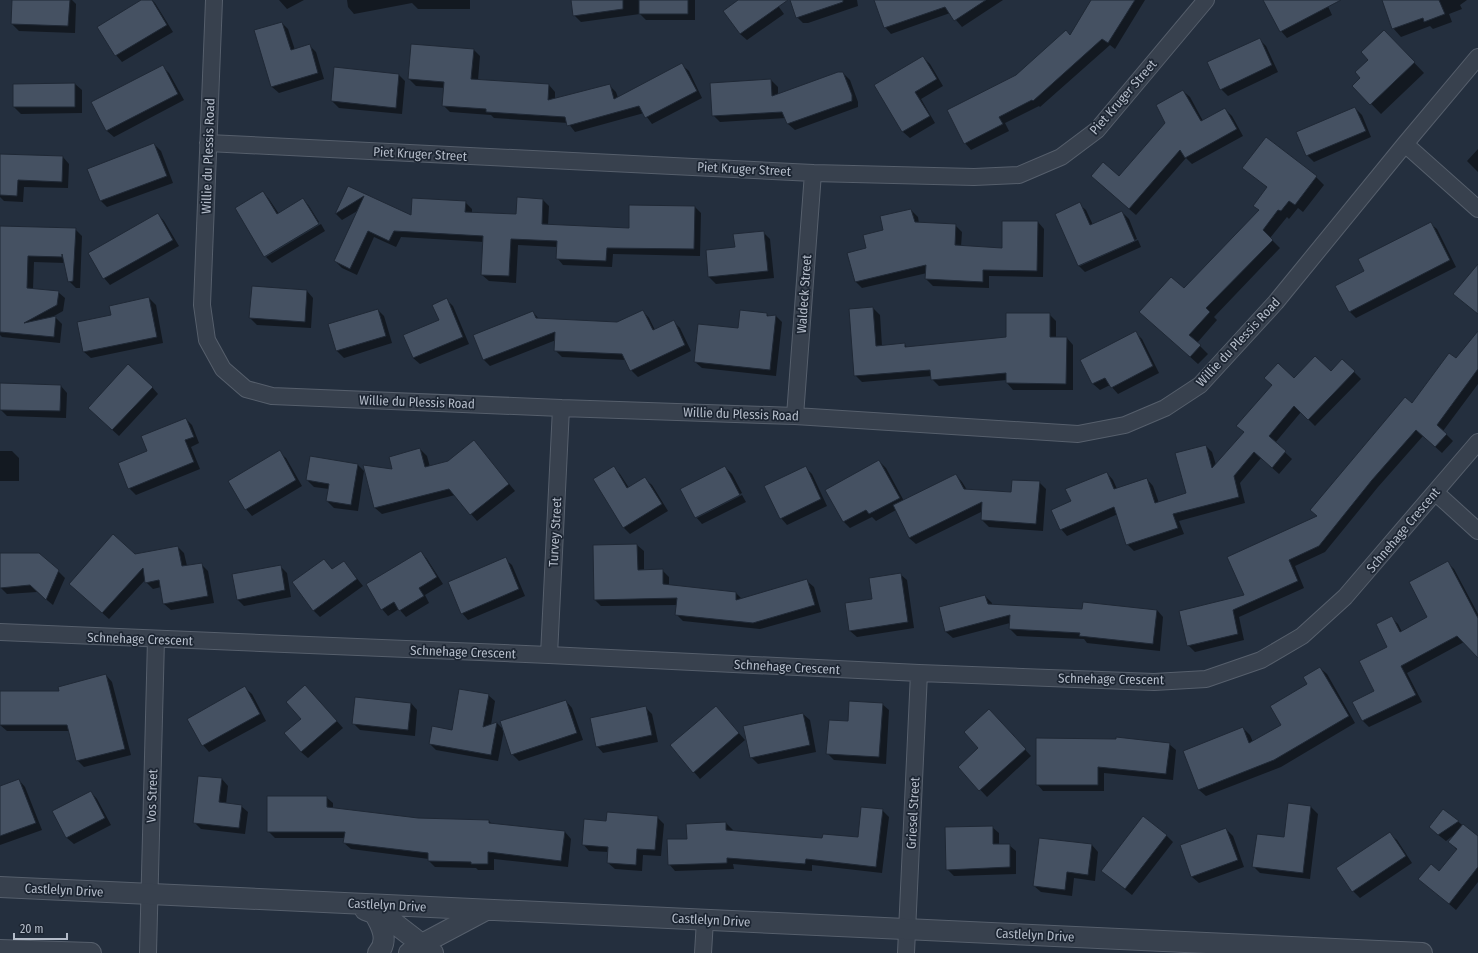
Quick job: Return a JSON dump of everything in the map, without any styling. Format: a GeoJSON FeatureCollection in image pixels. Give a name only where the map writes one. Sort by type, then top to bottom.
{"type":"FeatureCollection","features":[{"type":"Feature","properties":{"kind":"street","name":"Willie du Plessis Road"},"geometry":{"type":"LineString","coordinates":[[214,0],[202,305],[206,340],[223,369],[246,389],[272,396],[795,416],[1078,434],[1126,425],[1165,408],[1200,385],[1276,302],[1405,144],[1478,58]]}},
{"type":"Feature","properties":{"kind":"street","name":"Piet Kruger Street"},"geometry":{"type":"LineString","coordinates":[[208,144],[813,173],[974,177],[1019,175],[1061,157],[1097,130],[1206,0]]}},
{"type":"Feature","properties":{"kind":"street"},"geometry":{"type":"LineString","coordinates":[[1405,144],[1478,209]]}},
{"type":"Feature","properties":{"kind":"street","name":"Waldeck Street"},"geometry":{"type":"LineString","coordinates":[[795,416],[813,173]]}},
{"type":"Feature","properties":{"kind":"street","name":"Turvey Street"},"geometry":{"type":"LineString","coordinates":[[549,655],[561,408]]}},
{"type":"Feature","properties":{"kind":"street","name":"Schnehage Crescent"},"geometry":{"type":"LineString","coordinates":[[0,632],[549,655],[919,673],[1154,682],[1206,679],[1261,660],[1302,636],[1345,597],[1478,442]]}},
{"type":"Feature","properties":{"kind":"street"},"geometry":{"type":"LineString","coordinates":[[1435,492],[1478,531]]}},
{"type":"Feature","properties":{"kind":"street","name":"Vos Street"},"geometry":{"type":"LineString","coordinates":[[148,953],[156,639]]}},
{"type":"Feature","properties":{"kind":"street","name":"Griesel Street"},"geometry":{"type":"LineString","coordinates":[[906,953],[919,673]]}},
{"type":"Feature","properties":{"kind":"street","name":"Castlelyn Drive"},"geometry":{"type":"LineString","coordinates":[[0,887],[907,929],[1174,947],[1422,953]]}},
{"type":"Feature","properties":{"kind":"street"},"geometry":{"type":"LineString","coordinates":[[348,903],[389,919],[421,950],[486,910]]}},
{"type":"Feature","properties":{"kind":"street"},"geometry":{"type":"LineString","coordinates":[[374,913],[380,922],[384,938],[382,949],[378,953]]}},
{"type":"Feature","properties":{"kind":"street"},"geometry":{"type":"LineString","coordinates":[[703,953],[705,920]]}},
{"type":"Feature","properties":{"kind":"street"},"geometry":{"type":"LineString","coordinates":[[0,950],[91,953]]}},
{"type":"Feature","properties":{"kind":"building"},"geometry":{"type":"Polygon","coordinates":[[[12,0],[70,0],[68,26],[11,24],[12,0]]]}},
{"type":"Feature","properties":{"kind":"building"},"geometry":{"type":"Polygon","coordinates":[[[141,0],[152,0],[167,25],[115,56],[97,27],[141,0]]]}},
{"type":"Feature","properties":{"kind":"building"},"geometry":{"type":"Polygon","coordinates":[[[571,0],[623,0],[623,9],[573,16],[571,0]]]}},
{"type":"Feature","properties":{"kind":"building"},"geometry":{"type":"Polygon","coordinates":[[[639,0],[688,0],[688,14],[639,14],[639,0]]]}},
{"type":"Feature","properties":{"kind":"building"},"geometry":{"type":"Polygon","coordinates":[[[738,0],[788,0],[740,34],[723,11],[738,0]]]}},
{"type":"Feature","properties":{"kind":"building"},"geometry":{"type":"Polygon","coordinates":[[[790,0],[843,0],[843,2],[796,18],[790,0]]]}},
{"type":"Feature","properties":{"kind":"building"},"geometry":{"type":"Polygon","coordinates":[[[874,0],[986,0],[954,21],[945,7],[884,28],[874,0]]]}},
{"type":"Feature","properties":{"kind":"building"},"geometry":{"type":"Polygon","coordinates":[[[1091,0],[1135,0],[1108,43],[1102,39],[1033,101],[1032,100],[999,117],[1003,124],[964,144],[947,110],[1016,75],[1066,30],[1070,35],[1091,0]]]}},
{"type":"Feature","properties":{"kind":"building"},"geometry":{"type":"Polygon","coordinates":[[[1263,0],[1341,0],[1280,32],[1263,0]]]}},
{"type":"Feature","properties":{"kind":"building"},"geometry":{"type":"Polygon","coordinates":[[[1382,0],[1439,0],[1445,14],[1424,22],[1423,18],[1392,29],[1382,0]]]}},
{"type":"Feature","properties":{"kind":"building"},"geometry":{"type":"Polygon","coordinates":[[[282,22],[291,50],[310,44],[318,73],[271,87],[254,30],[282,22]]]}},
{"type":"Feature","properties":{"kind":"building"},"geometry":{"type":"Polygon","coordinates":[[[1384,30],[1415,62],[1370,105],[1352,86],[1360,78],[1355,72],[1368,60],[1361,52],[1384,30]]]}},
{"type":"Feature","properties":{"kind":"building"},"geometry":{"type":"Polygon","coordinates":[[[1260,38],[1272,65],[1220,90],[1207,62],[1260,38]]]}},
{"type":"Feature","properties":{"kind":"building"},"geometry":{"type":"Polygon","coordinates":[[[411,44],[474,49],[471,79],[549,84],[548,100],[610,84],[614,99],[682,63],[697,91],[645,118],[639,106],[567,126],[565,117],[486,112],[486,109],[442,106],[444,82],[408,79],[411,44]]]}},
{"type":"Feature","properties":{"kind":"building"},"geometry":{"type":"Polygon","coordinates":[[[923,56],[937,79],[915,92],[930,116],[902,132],[874,85],[923,56]]]}},
{"type":"Feature","properties":{"kind":"building"},"geometry":{"type":"Polygon","coordinates":[[[163,65],[178,94],[106,131],[91,102],[163,65]]]}},
{"type":"Feature","properties":{"kind":"building"},"geometry":{"type":"Polygon","coordinates":[[[334,67],[399,74],[396,108],[331,101],[334,67]]]}},
{"type":"Feature","properties":{"kind":"building"},"geometry":{"type":"Polygon","coordinates":[[[838,72],[843,72],[852,95],[852,101],[787,124],[782,112],[712,116],[710,83],[771,79],[772,96],[838,72]]]}},
{"type":"Feature","properties":{"kind":"building"},"geometry":{"type":"Polygon","coordinates":[[[75,83],[75,107],[13,107],[13,84],[75,83]]]}},
{"type":"Feature","properties":{"kind":"building"},"geometry":{"type":"Polygon","coordinates":[[[1183,90],[1201,121],[1225,108],[1237,129],[1185,158],[1180,150],[1129,209],[1091,176],[1103,162],[1119,176],[1165,123],[1156,105],[1183,90]]]}},
{"type":"Feature","properties":{"kind":"building"},"geometry":{"type":"Polygon","coordinates":[[[1355,107],[1366,131],[1306,156],[1296,132],[1355,107]]]}},
{"type":"Feature","properties":{"kind":"building"},"geometry":{"type":"Polygon","coordinates":[[[1266,137],[1317,176],[1295,205],[1289,201],[1281,211],[1278,210],[1263,230],[1273,240],[1206,308],[1210,312],[1189,335],[1201,345],[1190,357],[1139,312],[1171,277],[1184,288],[1259,210],[1253,206],[1267,187],[1242,168],[1266,137]]]}},
{"type":"Feature","properties":{"kind":"building"},"geometry":{"type":"Polygon","coordinates":[[[154,143],[167,176],[100,201],[87,169],[154,143]]]}},
{"type":"Feature","properties":{"kind":"building"},"geometry":{"type":"Polygon","coordinates":[[[0,154],[63,156],[62,182],[18,180],[17,196],[0,195],[0,154]]]}},
{"type":"Feature","properties":{"kind":"building"},"geometry":{"type":"Polygon","coordinates":[[[348,186],[411,215],[412,198],[466,201],[465,212],[516,214],[517,197],[543,199],[542,224],[629,228],[629,205],[695,206],[694,249],[607,248],[606,261],[556,259],[557,241],[511,239],[509,276],[481,275],[483,236],[394,231],[389,241],[368,231],[350,269],[334,261],[364,196],[335,214],[348,186]]]}},
{"type":"Feature","properties":{"kind":"building"},"geometry":{"type":"Polygon","coordinates":[[[263,191],[277,214],[303,198],[319,224],[264,257],[235,208],[263,191]]]}},
{"type":"Feature","properties":{"kind":"building"},"geometry":{"type":"Polygon","coordinates":[[[1080,202],[1090,225],[1122,211],[1135,241],[1078,266],[1055,214],[1080,202]]]}},
{"type":"Feature","properties":{"kind":"building"},"geometry":{"type":"Polygon","coordinates":[[[911,209],[915,222],[956,224],[955,245],[1002,248],[1002,221],[1038,221],[1037,271],[983,270],[983,282],[925,279],[926,265],[855,282],[847,253],[866,248],[863,235],[883,230],[880,216],[911,209]]]}},
{"type":"Feature","properties":{"kind":"building"},"geometry":{"type":"Polygon","coordinates":[[[158,213],[173,240],[103,279],[88,253],[158,213]]]}},
{"type":"Feature","properties":{"kind":"building"},"geometry":{"type":"Polygon","coordinates":[[[1431,222],[1450,260],[1349,312],[1335,286],[1364,271],[1358,259],[1431,222]]]}},
{"type":"Feature","properties":{"kind":"building"},"geometry":{"type":"Polygon","coordinates":[[[0,226],[76,228],[73,281],[68,282],[62,254],[62,257],[28,256],[27,288],[59,291],[57,305],[24,323],[56,316],[54,337],[0,332],[0,226]]]}},
{"type":"Feature","properties":{"kind":"building"},"geometry":{"type":"Polygon","coordinates":[[[764,231],[768,271],[708,277],[706,250],[735,247],[733,234],[764,231]]]}},
{"type":"Feature","properties":{"kind":"building"},"geometry":{"type":"Polygon","coordinates":[[[1478,264],[1478,314],[1453,294],[1478,264]]]}},
{"type":"Feature","properties":{"kind":"building"},"geometry":{"type":"Polygon","coordinates":[[[252,286],[307,290],[305,322],[249,318],[252,286]]]}},
{"type":"Feature","properties":{"kind":"building"},"geometry":{"type":"Polygon","coordinates":[[[149,297],[157,337],[83,352],[77,322],[111,315],[109,306],[149,297]]]}},
{"type":"Feature","properties":{"kind":"building"},"geometry":{"type":"Polygon","coordinates":[[[447,298],[463,337],[413,358],[403,335],[439,320],[432,305],[447,298]]]}},
{"type":"Feature","properties":{"kind":"building"},"geometry":{"type":"Polygon","coordinates":[[[873,307],[876,346],[905,343],[905,347],[1006,337],[1006,313],[1050,313],[1050,337],[1067,337],[1066,384],[1006,383],[1006,373],[931,380],[930,370],[854,376],[849,309],[873,307]]]}},
{"type":"Feature","properties":{"kind":"building"},"geometry":{"type":"Polygon","coordinates":[[[378,309],[386,336],[336,351],[328,324],[378,309]]]}},
{"type":"Feature","properties":{"kind":"building"},"geometry":{"type":"Polygon","coordinates":[[[643,310],[653,330],[674,320],[685,345],[630,371],[622,354],[554,351],[555,332],[483,360],[473,335],[533,311],[536,318],[617,322],[643,310]]]}},
{"type":"Feature","properties":{"kind":"building"},"geometry":{"type":"Polygon","coordinates":[[[740,310],[767,313],[767,316],[776,315],[770,370],[694,362],[698,324],[738,328],[740,310]]]}},
{"type":"Feature","properties":{"kind":"building"},"geometry":{"type":"Polygon","coordinates":[[[1136,331],[1153,366],[1111,388],[1105,378],[1092,384],[1080,360],[1136,331]]]}},
{"type":"Feature","properties":{"kind":"building"},"geometry":{"type":"Polygon","coordinates":[[[1478,331],[1478,369],[1437,425],[1447,434],[1435,447],[1416,430],[1372,480],[1319,546],[1289,560],[1298,581],[1233,610],[1238,634],[1187,646],[1179,611],[1244,595],[1227,557],[1317,516],[1310,510],[1405,397],[1412,403],[1449,353],[1456,358],[1478,331]]]}},
{"type":"Feature","properties":{"kind":"building"},"geometry":{"type":"Polygon","coordinates":[[[1315,356],[1331,371],[1342,359],[1355,371],[1308,420],[1294,406],[1269,436],[1286,451],[1272,468],[1254,452],[1234,476],[1239,497],[1173,514],[1178,528],[1126,545],[1114,507],[1060,530],[1051,510],[1071,501],[1065,489],[1107,472],[1114,489],[1147,478],[1155,503],[1186,493],[1175,453],[1206,445],[1212,468],[1244,432],[1236,426],[1272,385],[1264,378],[1278,363],[1294,378],[1315,356]]]}},
{"type":"Feature","properties":{"kind":"building"},"geometry":{"type":"Polygon","coordinates":[[[128,364],[153,387],[112,430],[88,408],[128,364]]]}},
{"type":"Feature","properties":{"kind":"building"},"geometry":{"type":"Polygon","coordinates":[[[0,383],[61,385],[60,411],[0,410],[0,383]]]}},
{"type":"Feature","properties":{"kind":"building"},"geometry":{"type":"Polygon","coordinates":[[[186,418],[194,437],[185,440],[194,462],[128,489],[118,463],[147,451],[141,436],[186,418]]]}},
{"type":"Feature","properties":{"kind":"building"},"geometry":{"type":"Polygon","coordinates":[[[474,440],[509,484],[470,515],[449,489],[374,508],[363,465],[392,469],[389,457],[420,448],[425,467],[448,461],[474,440]]]}},
{"type":"Feature","properties":{"kind":"building"},"geometry":{"type":"Polygon","coordinates":[[[280,450],[296,480],[245,510],[228,481],[280,450]]]}},
{"type":"Feature","properties":{"kind":"building"},"geometry":{"type":"Polygon","coordinates":[[[310,456],[358,464],[351,505],[326,501],[329,484],[306,480],[310,456]]]}},
{"type":"Feature","properties":{"kind":"building"},"geometry":{"type":"Polygon","coordinates":[[[879,460],[900,498],[869,514],[866,510],[843,522],[825,490],[879,460]]]}},
{"type":"Feature","properties":{"kind":"building"},"geometry":{"type":"Polygon","coordinates":[[[614,466],[627,488],[645,477],[662,504],[623,528],[593,479],[614,466]]]}},
{"type":"Feature","properties":{"kind":"building"},"geometry":{"type":"Polygon","coordinates":[[[725,466],[740,495],[695,518],[680,489],[725,466]]]}},
{"type":"Feature","properties":{"kind":"building"},"geometry":{"type":"Polygon","coordinates":[[[806,466],[821,499],[780,519],[764,486],[806,466]]]}},
{"type":"Feature","properties":{"kind":"building"},"geometry":{"type":"Polygon","coordinates":[[[956,474],[964,489],[1011,492],[1012,480],[1040,481],[1036,524],[981,520],[982,502],[909,538],[893,505],[956,474]]]}},
{"type":"Feature","properties":{"kind":"building"},"geometry":{"type":"Polygon","coordinates":[[[113,534],[135,554],[178,546],[182,566],[202,563],[208,596],[163,604],[159,580],[145,583],[143,568],[102,613],[69,584],[113,534]]]}},
{"type":"Feature","properties":{"kind":"building"},"geometry":{"type":"Polygon","coordinates":[[[637,544],[638,570],[663,569],[663,584],[736,592],[736,600],[807,579],[815,605],[753,623],[675,615],[677,598],[594,600],[593,545],[637,544]]]}},
{"type":"Feature","properties":{"kind":"building"},"geometry":{"type":"Polygon","coordinates":[[[421,551],[437,577],[419,588],[424,596],[399,611],[394,602],[381,610],[366,584],[421,551]]]}},
{"type":"Feature","properties":{"kind":"building"},"geometry":{"type":"Polygon","coordinates":[[[0,553],[39,553],[59,570],[46,600],[30,585],[0,588],[0,553]]]}},
{"type":"Feature","properties":{"kind":"building"},"geometry":{"type":"Polygon","coordinates":[[[506,557],[519,589],[461,614],[448,582],[506,557]]]}},
{"type":"Feature","properties":{"kind":"building"},"geometry":{"type":"Polygon","coordinates":[[[324,559],[332,569],[344,561],[357,579],[313,611],[292,582],[324,559]]]}},
{"type":"Feature","properties":{"kind":"building"},"geometry":{"type":"Polygon","coordinates":[[[1448,561],[1478,618],[1478,658],[1457,636],[1401,666],[1416,695],[1362,721],[1352,702],[1374,691],[1359,661],[1387,647],[1376,624],[1392,616],[1400,632],[1427,617],[1409,582],[1448,561]]]}},
{"type":"Feature","properties":{"kind":"building"},"geometry":{"type":"Polygon","coordinates":[[[281,565],[285,590],[237,600],[232,574],[281,565]]]}},
{"type":"Feature","properties":{"kind":"building"},"geometry":{"type":"Polygon","coordinates":[[[901,573],[908,622],[849,631],[845,603],[872,599],[869,578],[901,573]]]}},
{"type":"Feature","properties":{"kind":"building"},"geometry":{"type":"Polygon","coordinates":[[[985,595],[988,604],[1082,609],[1083,602],[1157,610],[1153,644],[1079,636],[1080,633],[1009,629],[1010,615],[945,632],[939,607],[985,595]]]}},
{"type":"Feature","properties":{"kind":"building"},"geometry":{"type":"Polygon","coordinates":[[[1320,667],[1349,716],[1274,760],[1198,790],[1183,751],[1243,727],[1249,743],[1281,725],[1270,706],[1307,684],[1303,677],[1320,667]]]}},
{"type":"Feature","properties":{"kind":"building"},"geometry":{"type":"Polygon","coordinates":[[[106,674],[125,749],[76,761],[67,725],[0,725],[0,691],[59,691],[58,687],[106,674]]]}},
{"type":"Feature","properties":{"kind":"building"},"geometry":{"type":"Polygon","coordinates":[[[305,685],[337,721],[301,752],[284,733],[301,719],[286,702],[305,685]]]}},
{"type":"Feature","properties":{"kind":"building"},"geometry":{"type":"Polygon","coordinates":[[[245,686],[260,714],[202,746],[187,719],[245,686]]]}},
{"type":"Feature","properties":{"kind":"building"},"geometry":{"type":"Polygon","coordinates":[[[459,689],[489,694],[483,727],[497,722],[491,755],[429,744],[432,726],[452,730],[459,689]]]}},
{"type":"Feature","properties":{"kind":"building"},"geometry":{"type":"Polygon","coordinates":[[[355,697],[411,703],[408,730],[352,724],[355,697]]]}},
{"type":"Feature","properties":{"kind":"building"},"geometry":{"type":"Polygon","coordinates":[[[566,700],[577,733],[511,755],[500,721],[566,700]]]}},
{"type":"Feature","properties":{"kind":"building"},"geometry":{"type":"Polygon","coordinates":[[[849,701],[883,703],[879,757],[826,754],[829,720],[848,721],[849,701]]]}},
{"type":"Feature","properties":{"kind":"building"},"geometry":{"type":"Polygon","coordinates":[[[646,706],[652,735],[596,747],[590,718],[646,706]]]}},
{"type":"Feature","properties":{"kind":"building"},"geometry":{"type":"Polygon","coordinates":[[[716,706],[739,733],[693,773],[670,745],[716,706]]]}},
{"type":"Feature","properties":{"kind":"building"},"geometry":{"type":"Polygon","coordinates":[[[989,709],[1026,749],[979,791],[958,767],[978,748],[964,732],[989,709]]]}},
{"type":"Feature","properties":{"kind":"building"},"geometry":{"type":"Polygon","coordinates":[[[803,713],[810,745],[750,758],[743,726],[803,713]]]}},
{"type":"Feature","properties":{"kind":"building"},"geometry":{"type":"Polygon","coordinates":[[[1116,737],[1170,743],[1166,774],[1098,767],[1098,785],[1036,785],[1036,738],[1116,739],[1116,737]]]}},
{"type":"Feature","properties":{"kind":"building"},"geometry":{"type":"Polygon","coordinates":[[[198,776],[222,778],[219,802],[242,805],[239,828],[193,823],[198,776]]]}},
{"type":"Feature","properties":{"kind":"building"},"geometry":{"type":"Polygon","coordinates":[[[19,779],[36,823],[0,836],[0,786],[19,779]]]}},
{"type":"Feature","properties":{"kind":"building"},"geometry":{"type":"Polygon","coordinates":[[[91,791],[105,818],[66,838],[52,811],[91,791]]]}},
{"type":"Feature","properties":{"kind":"building"},"geometry":{"type":"Polygon","coordinates":[[[267,796],[327,796],[327,807],[418,818],[489,820],[489,823],[565,831],[561,861],[488,852],[488,864],[428,861],[428,853],[343,843],[345,832],[267,832],[267,796]]]}},
{"type":"Feature","properties":{"kind":"building"},"geometry":{"type":"Polygon","coordinates":[[[1288,803],[1311,806],[1303,873],[1252,867],[1257,834],[1284,837],[1288,803]]]}},
{"type":"Feature","properties":{"kind":"building"},"geometry":{"type":"Polygon","coordinates":[[[861,807],[883,809],[876,867],[806,859],[805,864],[727,858],[727,863],[668,865],[667,839],[687,839],[686,824],[726,822],[726,830],[822,838],[823,834],[858,837],[861,807]]]}},
{"type":"Feature","properties":{"kind":"building"},"geometry":{"type":"Polygon","coordinates":[[[1443,809],[1459,821],[1438,835],[1429,827],[1443,809]]]}},
{"type":"Feature","properties":{"kind":"building"},"geometry":{"type":"Polygon","coordinates":[[[607,812],[658,816],[655,850],[637,849],[636,865],[607,863],[608,847],[582,845],[584,819],[606,821],[607,812]]]}},
{"type":"Feature","properties":{"kind":"building"},"geometry":{"type":"Polygon","coordinates":[[[1143,816],[1167,835],[1125,889],[1101,871],[1143,816]]]}},
{"type":"Feature","properties":{"kind":"building"},"geometry":{"type":"Polygon","coordinates":[[[1463,824],[1478,836],[1478,867],[1449,904],[1418,879],[1431,864],[1439,871],[1457,849],[1448,842],[1463,824]]]}},
{"type":"Feature","properties":{"kind":"building"},"geometry":{"type":"Polygon","coordinates":[[[993,826],[993,844],[1010,844],[1010,867],[946,870],[945,827],[993,826]]]}},
{"type":"Feature","properties":{"kind":"building"},"geometry":{"type":"Polygon","coordinates":[[[1226,828],[1238,860],[1191,877],[1180,845],[1226,828]]]}},
{"type":"Feature","properties":{"kind":"building"},"geometry":{"type":"Polygon","coordinates":[[[1390,832],[1406,856],[1352,892],[1336,868],[1390,832]]]}},
{"type":"Feature","properties":{"kind":"building"},"geometry":{"type":"Polygon","coordinates":[[[1039,838],[1092,844],[1088,875],[1067,872],[1065,890],[1033,886],[1039,838]]]}}]}
